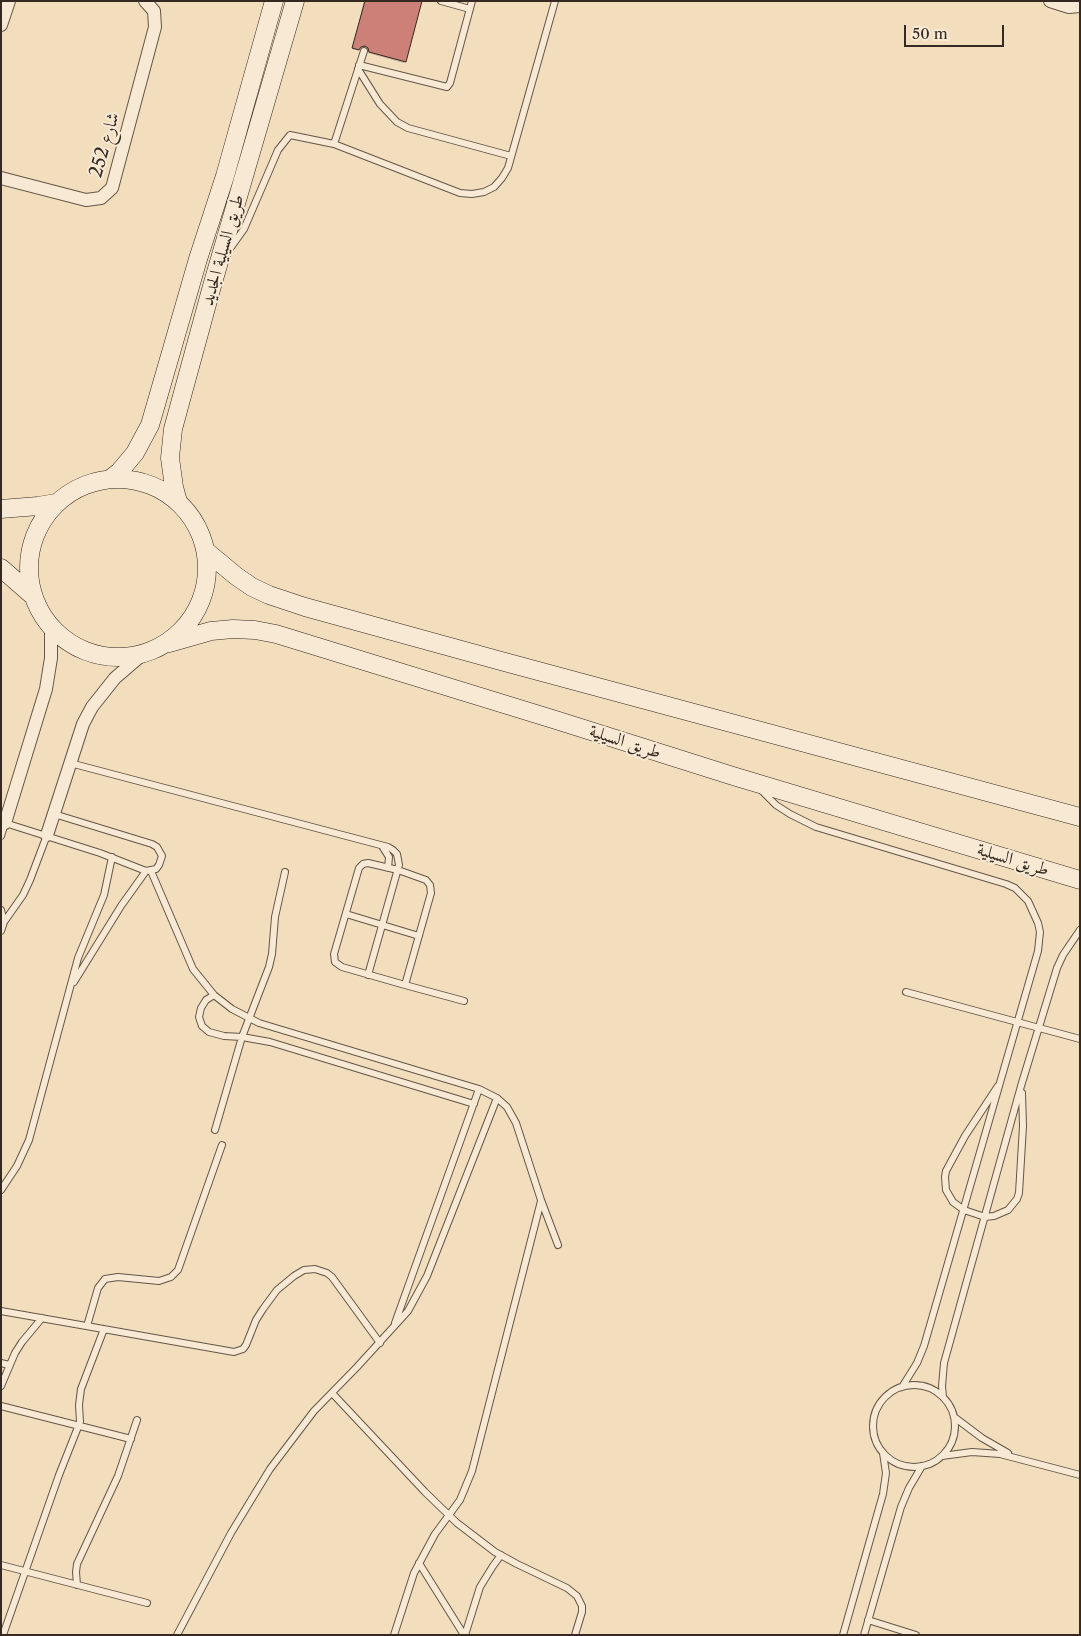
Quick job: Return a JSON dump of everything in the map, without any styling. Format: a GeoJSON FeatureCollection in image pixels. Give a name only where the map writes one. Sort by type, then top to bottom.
{"type":"FeatureCollection","features":[{"type":"Feature","properties":{"kind":"main road","name":"طريق السيلية الجديد"},"geometry":{"type":"LineString","coordinates":[[110,479],[119,472],[135,453],[150,425],[198,259],[225,176],[274,1]]}},
{"type":"Feature","properties":{"kind":"main road","name":"طريق السيلية الجديد"},"geometry":{"type":"LineString","coordinates":[[178,502],[171,473],[172,436],[219,264],[295,1]]}},
{"type":"Feature","properties":{"kind":"main road"},"geometry":{"type":"LineString","coordinates":[[110,479],[139,481],[160,489],[178,502],[191,516],[200,532],[206,551],[208,572],[205,593],[197,612],[189,623],[169,643],[143,654],[116,657],[103,656],[84,651],[66,641],[51,627],[40,612],[32,595],[29,555],[34,536],[43,518],[56,503],[72,491],[90,483],[110,479]]}},
{"type":"Feature","properties":{"kind":"main road"},"geometry":{"type":"LineString","coordinates":[[1,509],[56,503]]}},
{"type":"Feature","properties":{"kind":"main road"},"geometry":{"type":"LineString","coordinates":[[206,551],[236,576],[252,586],[288,601],[492,659],[1080,817]]}},
{"type":"Feature","properties":{"kind":"main road"},"geometry":{"type":"LineString","coordinates":[[1,568],[32,595]]}},
{"type":"Feature","properties":{"kind":"main road","name":"طريق السيلية"},"geometry":{"type":"LineString","coordinates":[[169,643],[211,631],[233,629],[255,630],[276,634],[753,782],[1080,880]]}},
{"type":"Feature","properties":{"kind":"street"},"geometry":{"type":"LineString","coordinates":[[1,25],[9,1]]}},
{"type":"Feature","properties":{"kind":"street","name":"شارع 252"},"geometry":{"type":"LineString","coordinates":[[1,178],[86,200],[100,198],[112,188],[155,27],[154,11],[145,1]]}},
{"type":"Feature","properties":{"kind":"street"},"geometry":{"type":"LineString","coordinates":[[1050,1],[1069,7],[1080,6]]}},
{"type":"Feature","properties":{"kind":"street"},"geometry":{"type":"LineString","coordinates":[[5,822],[46,689],[51,658],[51,627]]}},
{"type":"Feature","properties":{"kind":"street"},"geometry":{"type":"LineString","coordinates":[[47,835],[83,724],[92,707],[115,678],[143,654]]}},
{"type":"Feature","properties":{"kind":"lane"},"geometry":{"type":"LineString","coordinates":[[441,1],[470,9]]}},
{"type":"Feature","properties":{"kind":"lane"},"geometry":{"type":"LineString","coordinates":[[359,67],[447,87],[450,83],[472,1]]}},
{"type":"Feature","properties":{"kind":"lane"},"geometry":{"type":"LineString","coordinates":[[219,264],[244,229],[278,150],[290,135],[334,144],[460,193],[484,192],[494,187],[502,178],[511,156],[555,1]]}},
{"type":"Feature","properties":{"kind":"lane"},"geometry":{"type":"LineString","coordinates":[[334,144],[364,51]]}},
{"type":"Feature","properties":{"kind":"lane"},"geometry":{"type":"LineString","coordinates":[[359,67],[380,104],[397,122],[408,128],[511,156]]}},
{"type":"Feature","properties":{"kind":"lane"},"geometry":{"type":"LineString","coordinates":[[70,763],[393,850],[399,865],[368,975]]}},
{"type":"Feature","properties":{"kind":"lane"},"geometry":{"type":"LineString","coordinates":[[753,782],[776,805],[816,827],[997,880],[1010,886],[1022,895],[1032,908],[1038,923],[1040,932],[1038,951],[964,1210],[924,1346],[917,1363],[902,1386]]}},
{"type":"Feature","properties":{"kind":"lane"},"geometry":{"type":"LineString","coordinates":[[54,814],[157,847],[162,856],[159,866],[148,871],[121,906],[72,985]]}},
{"type":"Feature","properties":{"kind":"lane"},"geometry":{"type":"LineString","coordinates":[[1,836],[5,822],[112,857],[148,871],[193,969],[214,995],[250,1019],[479,1089],[497,1098],[507,1108],[516,1122],[541,1200],[558,1245]]}},
{"type":"Feature","properties":{"kind":"lane"},"geometry":{"type":"LineString","coordinates":[[1,931],[4,922],[23,895],[47,835]]}},
{"type":"Feature","properties":{"kind":"lane"},"geometry":{"type":"LineString","coordinates":[[382,846],[389,856],[388,868]]}},
{"type":"Feature","properties":{"kind":"lane"},"geometry":{"type":"LineString","coordinates":[[1,1190],[18,1166],[29,1140],[82,946],[104,895],[112,857]]}},
{"type":"Feature","properties":{"kind":"lane"},"geometry":{"type":"LineString","coordinates":[[405,985],[431,893],[430,885],[426,880],[398,870],[368,863],[360,866],[334,954],[335,962],[342,967],[368,975],[464,1001]]}},
{"type":"Feature","properties":{"kind":"lane"},"geometry":{"type":"LineString","coordinates":[[215,1130],[242,1037],[272,954],[275,917],[285,872]]}},
{"type":"Feature","properties":{"kind":"lane"},"geometry":{"type":"LineString","coordinates":[[1,910],[4,922]]}},
{"type":"Feature","properties":{"kind":"lane"},"geometry":{"type":"LineString","coordinates":[[346,914],[418,936]]}},
{"type":"Feature","properties":{"kind":"lane"},"geometry":{"type":"LineString","coordinates":[[943,1397],[944,1363],[1021,1086],[1057,968],[1063,955],[1080,930]]}},
{"type":"Feature","properties":{"kind":"lane"},"geometry":{"type":"LineString","coordinates":[[906,992],[1080,1039]]}},
{"type":"Feature","properties":{"kind":"lane"},"geometry":{"type":"LineString","coordinates":[[214,995],[206,1000],[201,1008],[199,1017],[202,1026],[209,1032],[224,1036],[270,1042],[474,1104]]}},
{"type":"Feature","properties":{"kind":"lane"},"geometry":{"type":"LineString","coordinates":[[1001,1080],[946,1171],[944,1184],[948,1196],[958,1206],[985,1217],[994,1216],[1008,1210],[1017,1199],[1019,1192],[1023,1136],[1021,1086]]}},
{"type":"Feature","properties":{"kind":"lane"},"geometry":{"type":"LineString","coordinates":[[393,1328],[479,1089]]}},
{"type":"Feature","properties":{"kind":"lane"},"geometry":{"type":"LineString","coordinates":[[177,1635],[250,1500],[291,1439],[314,1411],[408,1311],[427,1276],[497,1098]]}},
{"type":"Feature","properties":{"kind":"lane"},"geometry":{"type":"LineString","coordinates":[[87,1326],[98,1288],[105,1279],[118,1277],[159,1282],[171,1277],[178,1270],[222,1145]]}},
{"type":"Feature","properties":{"kind":"lane"},"geometry":{"type":"LineString","coordinates":[[394,1635],[406,1594],[420,1563],[435,1534],[460,1500],[472,1471],[541,1200]]}},
{"type":"Feature","properties":{"kind":"lane"},"geometry":{"type":"LineString","coordinates":[[1,1311],[230,1352],[239,1351],[246,1345],[262,1309],[277,1290],[304,1270],[315,1269],[332,1277],[380,1342]]}},
{"type":"Feature","properties":{"kind":"lane"},"geometry":{"type":"LineString","coordinates":[[1,1386],[22,1342],[42,1318]]}},
{"type":"Feature","properties":{"kind":"lane"},"geometry":{"type":"LineString","coordinates":[[3,1635],[79,1426],[81,1389],[104,1329]]}},
{"type":"Feature","properties":{"kind":"lane"},"geometry":{"type":"LineString","coordinates":[[1,1363],[10,1365]]}},
{"type":"Feature","properties":{"kind":"lane"},"geometry":{"type":"LineString","coordinates":[[843,1635],[883,1494],[886,1473],[882,1451],[874,1436],[876,1410],[886,1395],[902,1386],[919,1385],[928,1387],[943,1397],[949,1404],[954,1417],[955,1429],[950,1446],[942,1456],[930,1463],[913,1467],[896,1462],[882,1451]]}},
{"type":"Feature","properties":{"kind":"lane"},"geometry":{"type":"LineString","coordinates":[[332,1393],[425,1492],[475,1538],[501,1555],[567,1588],[577,1596],[582,1606],[582,1612],[575,1635]]}},
{"type":"Feature","properties":{"kind":"lane"},"geometry":{"type":"LineString","coordinates":[[1,1406],[131,1439]]}},
{"type":"Feature","properties":{"kind":"lane"},"geometry":{"type":"LineString","coordinates":[[954,1417],[982,1438],[1013,1456]]}},
{"type":"Feature","properties":{"kind":"lane"},"geometry":{"type":"LineString","coordinates":[[77,1585],[77,1564],[106,1503],[137,1420]]}},
{"type":"Feature","properties":{"kind":"lane"},"geometry":{"type":"LineString","coordinates":[[942,1456],[972,1452],[1013,1456],[1080,1475]]}},
{"type":"Feature","properties":{"kind":"lane"},"geometry":{"type":"LineString","coordinates":[[864,1635],[901,1507],[909,1488],[922,1466]]}},
{"type":"Feature","properties":{"kind":"lane"},"geometry":{"type":"LineString","coordinates":[[465,1635],[480,1587],[501,1555]]}},
{"type":"Feature","properties":{"kind":"lane"},"geometry":{"type":"LineString","coordinates":[[420,1563],[465,1635]]}},
{"type":"Feature","properties":{"kind":"lane"},"geometry":{"type":"LineString","coordinates":[[1,1564],[25,1572],[147,1603]]}},
{"type":"Feature","properties":{"kind":"lane"},"geometry":{"type":"LineString","coordinates":[[868,1620],[916,1635]]}},
{"type":"Feature","properties":{"kind":"building"},"geometry":{"type":"Polygon","coordinates":[[[365,1],[422,1],[406,62],[369,52],[365,46],[359,50],[352,48],[365,1]]]}}]}
